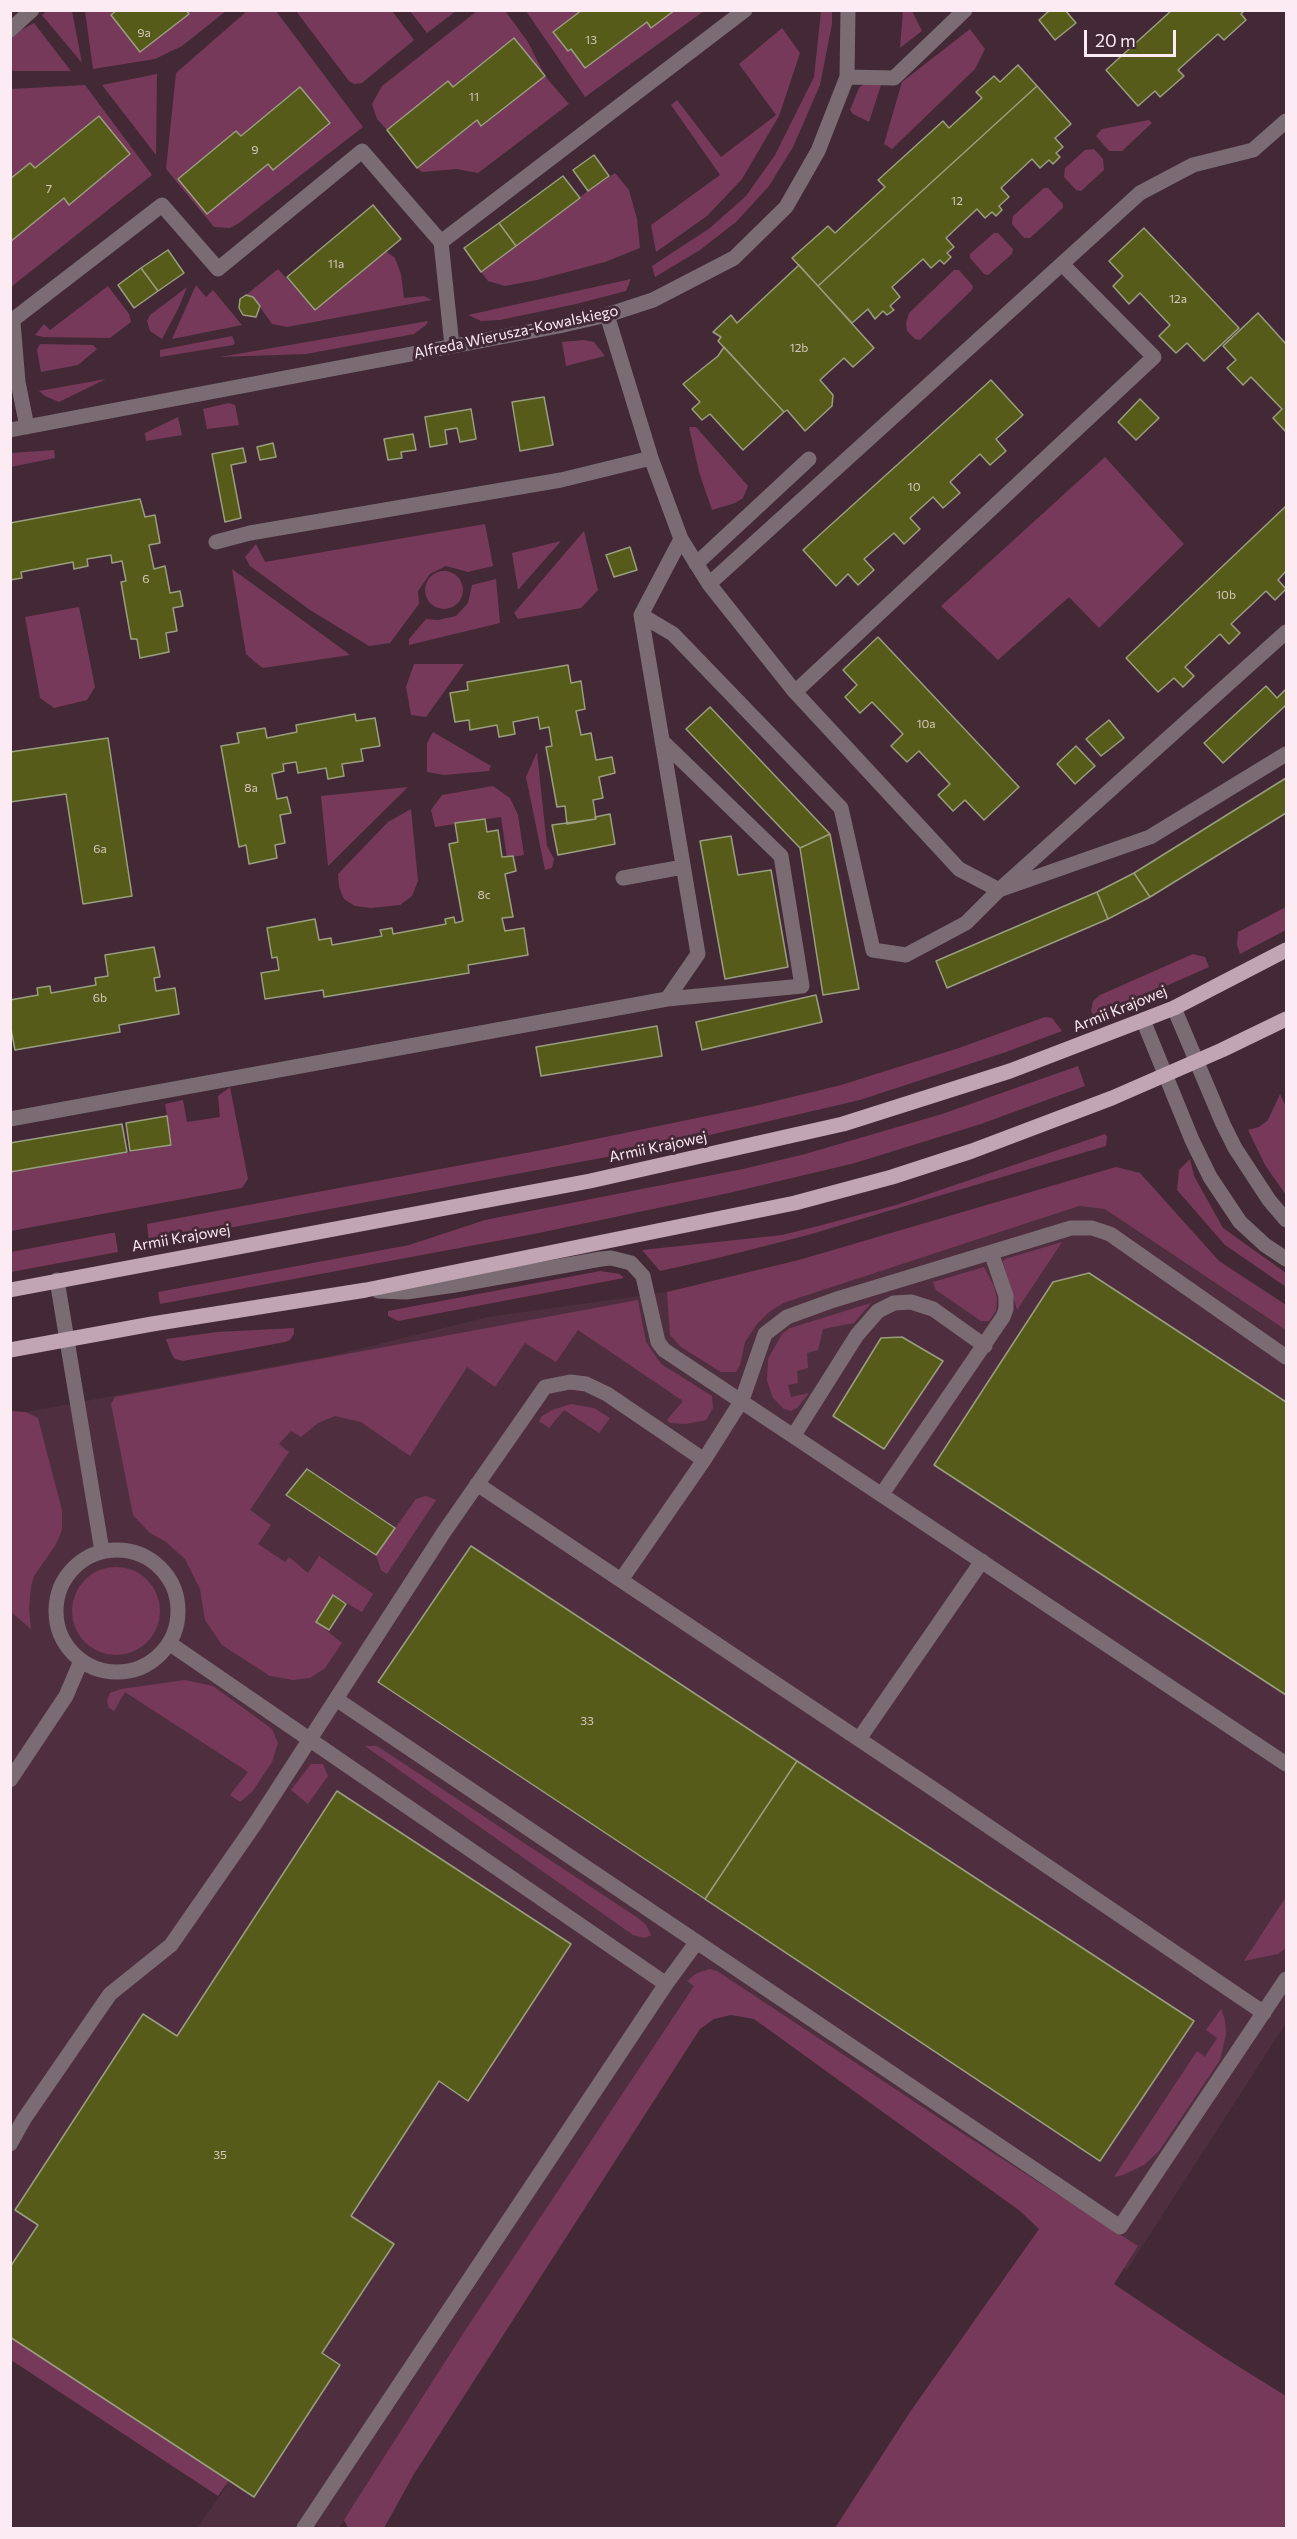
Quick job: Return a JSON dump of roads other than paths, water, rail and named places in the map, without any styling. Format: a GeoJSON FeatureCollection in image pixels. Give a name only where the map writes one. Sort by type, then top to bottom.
{"type":"FeatureCollection","features":[{"type":"Feature","properties":{"kind":"main road","name":"Armii Krajowej"},"geometry":{"type":"LineString","coordinates":[[10,1290],[590,1181],[843,1124],[1010,1071],[1174,1008],[1287,950]]}},
{"type":"Feature","properties":{"kind":"main road"},"geometry":{"type":"LineString","coordinates":[[10,1350],[152,1324],[366,1290],[795,1203],[892,1177],[972,1151],[1196,1062],[1287,1018]]}},
{"type":"Feature","properties":{"kind":"street"},"geometry":{"type":"LineString","coordinates":[[10,30],[33,10]]}},
{"type":"Feature","properties":{"kind":"street"},"geometry":{"type":"LineString","coordinates":[[441,242],[745,10]]}},
{"type":"Feature","properties":{"kind":"street","name":"Alfreda Wierusza-Kowalskiego"},"geometry":{"type":"LineString","coordinates":[[10,430],[607,315],[653,300],[735,258],[786,207],[818,151],[847,77],[848,10]]}},
{"type":"Feature","properties":{"kind":"street"},"geometry":{"type":"LineString","coordinates":[[847,77],[894,78],[965,10]]}},
{"type":"Feature","properties":{"kind":"street"},"geometry":{"type":"LineString","coordinates":[[709,584],[1140,193],[1193,165],[1253,150],[1287,121]]}},
{"type":"Feature","properties":{"kind":"street"},"geometry":{"type":"LineString","coordinates":[[27,428],[18,382],[12,322],[162,205],[219,269],[362,150],[441,242],[452,346]]}},
{"type":"Feature","properties":{"kind":"street"},"geometry":{"type":"LineString","coordinates":[[795,692],[1154,357],[1062,264]]}},
{"type":"Feature","properties":{"kind":"street"},"geometry":{"type":"LineString","coordinates":[[607,315],[651,458],[681,539],[696,564],[709,584],[795,692],[959,869],[999,890],[1150,837],[1287,754]]}},
{"type":"Feature","properties":{"kind":"street"},"geometry":{"type":"LineString","coordinates":[[216,542],[250,533],[561,480],[651,458]]}},
{"type":"Feature","properties":{"kind":"street"},"geometry":{"type":"LineString","coordinates":[[696,564],[809,459]]}},
{"type":"Feature","properties":{"kind":"street"},"geometry":{"type":"LineString","coordinates":[[667,999],[698,954],[641,615],[681,539]]}},
{"type":"Feature","properties":{"kind":"street"},"geometry":{"type":"LineString","coordinates":[[641,615],[673,634],[841,808],[873,950],[906,955],[966,923],[999,890],[1287,632]]}},
{"type":"Feature","properties":{"kind":"street"},"geometry":{"type":"LineString","coordinates":[[10,1119],[667,999],[802,986],[781,856],[662,741]]}},
{"type":"Feature","properties":{"kind":"street"},"geometry":{"type":"LineString","coordinates":[[623,878],[683,867]]}},
{"type":"Feature","properties":{"kind":"street"},"geometry":{"type":"LineString","coordinates":[[1174,1008],[1235,1148],[1269,1200],[1287,1220]]}},
{"type":"Feature","properties":{"kind":"street"},"geometry":{"type":"LineString","coordinates":[[1143,1020],[1192,1140],[1224,1200],[1253,1234],[1287,1259]]}},
{"type":"Feature","properties":{"kind":"street"},"geometry":{"type":"LineString","coordinates":[[621,1580],[704,1460],[742,1400],[765,1334],[787,1317],[1071,1228],[1092,1228],[1110,1234],[1287,1357]]}},
{"type":"Feature","properties":{"kind":"street"},"geometry":{"type":"LineString","coordinates":[[882,1494],[985,1346],[1006,1309],[1006,1296],[991,1252]]}},
{"type":"Feature","properties":{"kind":"street"},"geometry":{"type":"LineString","coordinates":[[366,1290],[406,1292],[611,1258],[631,1263],[643,1276],[658,1342],[664,1350],[1287,1764]]}},
{"type":"Feature","properties":{"kind":"street"},"geometry":{"type":"LineString","coordinates":[[57,1280],[102,1551]]}},
{"type":"Feature","properties":{"kind":"street"},"geometry":{"type":"LineString","coordinates":[[794,1435],[857,1335],[878,1311],[894,1303],[911,1302],[933,1309],[985,1346]]}},
{"type":"Feature","properties":{"kind":"street"},"geometry":{"type":"LineString","coordinates":[[10,2144],[24,2119],[110,1994],[171,1945],[477,1484],[545,1387],[556,1383],[586,1384],[607,1394],[704,1460]]}},
{"type":"Feature","properties":{"kind":"street"},"geometry":{"type":"LineString","coordinates":[[477,1484],[859,1738],[1264,2013]]}},
{"type":"Feature","properties":{"kind":"street"},"geometry":{"type":"LineString","coordinates":[[120,1549],[138,1553],[154,1562],[167,1575],[175,1591],[178,1609],[176,1626],[169,1643],[152,1661],[129,1671],[104,1670],[81,1661],[71,1652],[60,1634],[55,1613],[56,1599],[68,1574],[77,1563],[102,1551],[120,1549]]}},
{"type":"Feature","properties":{"kind":"street"},"geometry":{"type":"LineString","coordinates":[[859,1738],[982,1561]]}},
{"type":"Feature","properties":{"kind":"street"},"geometry":{"type":"LineString","coordinates":[[169,1643],[666,1984]]}},
{"type":"Feature","properties":{"kind":"street"},"geometry":{"type":"LineString","coordinates":[[10,1780],[66,1696],[81,1661]]}},
{"type":"Feature","properties":{"kind":"street"},"geometry":{"type":"LineString","coordinates":[[336,1699],[1120,2227],[1287,1979]]}},
{"type":"Feature","properties":{"kind":"street"},"geometry":{"type":"LineString","coordinates":[[304,2529],[696,1942]]}}]}
